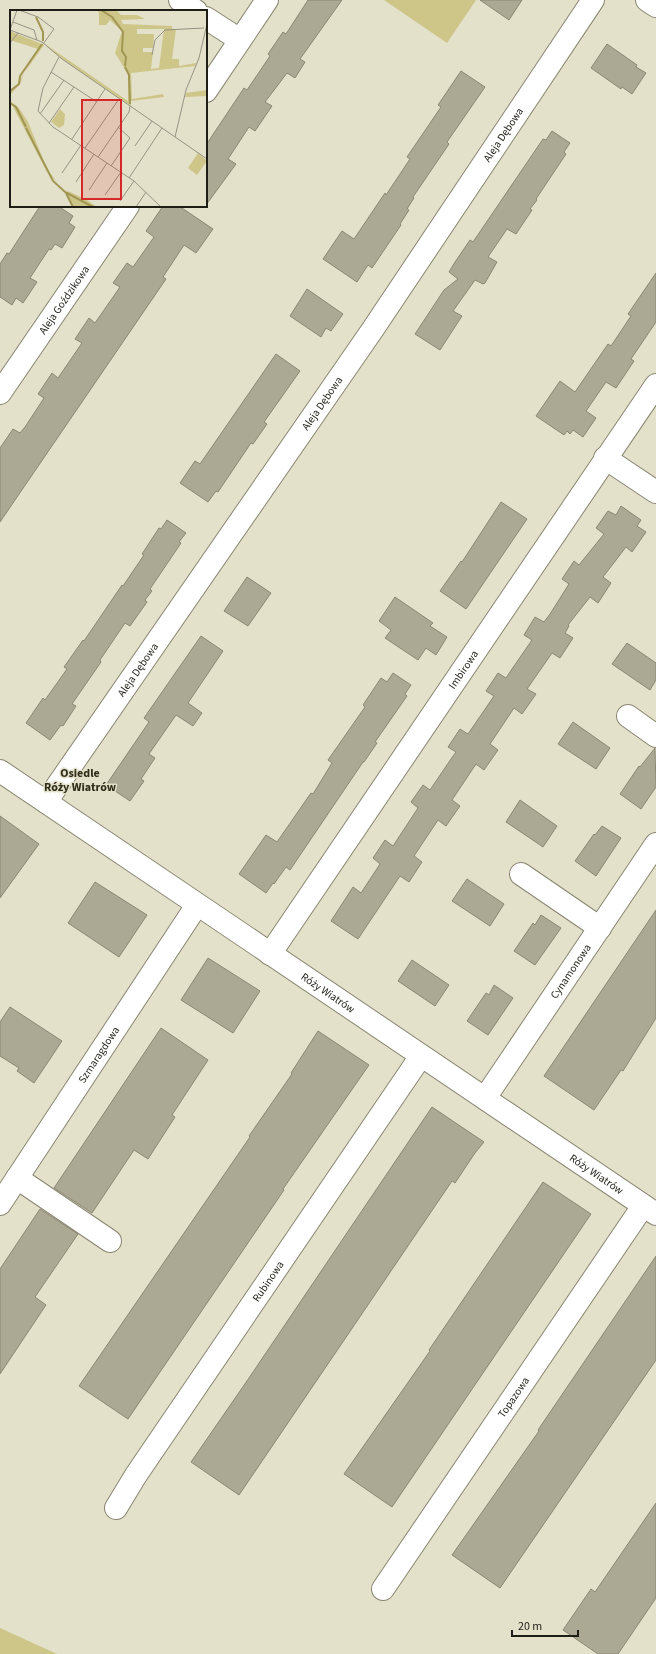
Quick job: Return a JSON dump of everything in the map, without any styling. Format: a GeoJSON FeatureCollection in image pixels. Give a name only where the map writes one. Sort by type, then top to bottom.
{"type":"FeatureCollection","features":[{"type":"Feature","properties":{"kind":"street"},"geometry":{"type":"LineString","coordinates":[[180,0],[195,10]]}},
{"type":"Feature","properties":{"kind":"street"},"geometry":{"type":"LineString","coordinates":[[207,90],[267,0]]}},
{"type":"Feature","properties":{"kind":"street","name":"Aleja Dębowa"},"geometry":{"type":"LineString","coordinates":[[46,802],[373,328],[593,0]]}},
{"type":"Feature","properties":{"kind":"street"},"geometry":{"type":"LineString","coordinates":[[647,0],[656,6]]}},
{"type":"Feature","properties":{"kind":"street"},"geometry":{"type":"LineString","coordinates":[[207,19],[240,40]]}},
{"type":"Feature","properties":{"kind":"street","name":"Aleja Goździkowa"},"geometry":{"type":"LineString","coordinates":[[0,393],[127,207]]}},
{"type":"Feature","properties":{"kind":"street","name":"Imbirowa"},"geometry":{"type":"LineString","coordinates":[[270,954],[605,458],[656,385]]}},
{"type":"Feature","properties":{"kind":"street"},"geometry":{"type":"LineString","coordinates":[[605,458],[656,492]]}},
{"type":"Feature","properties":{"kind":"street"},"geometry":{"type":"LineString","coordinates":[[628,716],[656,736]]}},
{"type":"Feature","properties":{"kind":"street","name":"Róży Wiatrów"},"geometry":{"type":"LineString","coordinates":[[0,771],[650,1210]]}},
{"type":"Feature","properties":{"kind":"street","name":"Cynamonowa"},"geometry":{"type":"LineString","coordinates":[[485,1098],[656,844]]}},
{"type":"Feature","properties":{"kind":"street"},"geometry":{"type":"LineString","coordinates":[[521,874],[600,928]]}},
{"type":"Feature","properties":{"kind":"street","name":"Szmaragdowa"},"geometry":{"type":"LineString","coordinates":[[0,1204],[198,905]]}},
{"type":"Feature","properties":{"kind":"street","name":"Rubinowa"},"geometry":{"type":"LineString","coordinates":[[116,1508],[136,1475],[421,1056]]}},
{"type":"Feature","properties":{"kind":"street"},"geometry":{"type":"LineString","coordinates":[[17,1178],[110,1241]]}},
{"type":"Feature","properties":{"kind":"street","name":"Topazowa"},"geometry":{"type":"LineString","coordinates":[[383,1589],[650,1210]]}},
{"type":"Feature","properties":{"kind":"shaded area"},"geometry":{"type":"Polygon","coordinates":[[[384,0],[476,0],[447,43],[384,0]]]}},
{"type":"Feature","properties":{"kind":"shaded area"},"geometry":{"type":"Polygon","coordinates":[[[0,1628],[57,1654],[0,1654],[0,1628]]]}},
{"type":"Feature","properties":{"kind":"building"},"geometry":{"type":"Polygon","coordinates":[[[308,0],[342,0],[300,59],[305,62],[295,78],[287,73],[265,102],[272,106],[255,131],[249,127],[228,159],[236,164],[207,204],[207,144],[244,88],[247,90],[270,56],[268,54],[283,32],[286,34],[308,0]]]}},
{"type":"Feature","properties":{"kind":"building"},"geometry":{"type":"Polygon","coordinates":[[[480,0],[522,0],[509,20],[480,0]]]}},
{"type":"Feature","properties":{"kind":"building"},"geometry":{"type":"Polygon","coordinates":[[[607,44],[646,73],[632,94],[622,87],[621,89],[591,68],[607,44]]]}},
{"type":"Feature","properties":{"kind":"building"},"geometry":{"type":"Polygon","coordinates":[[[461,71],[485,87],[447,142],[449,144],[413,197],[414,198],[407,209],[409,210],[400,224],[401,225],[372,268],[368,265],[357,282],[323,259],[342,231],[354,239],[410,159],[407,157],[441,107],[438,105],[461,71]]]}},
{"type":"Feature","properties":{"kind":"building"},"geometry":{"type":"Polygon","coordinates":[[[552,131],[570,143],[564,152],[566,154],[536,199],[537,200],[530,209],[532,210],[516,234],[507,229],[488,257],[497,262],[485,283],[483,284],[475,280],[453,311],[462,316],[440,350],[415,334],[444,290],[458,279],[449,272],[455,262],[470,240],[473,242],[543,139],[546,140],[552,131]]]}},
{"type":"Feature","properties":{"kind":"building"},"geometry":{"type":"Polygon","coordinates":[[[39,207],[60,207],[73,216],[69,223],[75,227],[62,248],[55,244],[51,250],[49,249],[30,278],[37,282],[23,303],[16,298],[12,305],[0,297],[0,264],[7,253],[9,254],[39,207]]]}},
{"type":"Feature","properties":{"kind":"building"},"geometry":{"type":"Polygon","coordinates":[[[162,207],[180,207],[213,229],[196,253],[184,245],[163,277],[166,279],[0,522],[0,448],[13,429],[20,433],[25,427],[44,398],[38,394],[52,373],[58,378],[82,343],[75,339],[89,318],[95,323],[120,287],[113,283],[127,263],[133,267],[154,237],[146,231],[162,207]]]}},
{"type":"Feature","properties":{"kind":"building"},"geometry":{"type":"Polygon","coordinates":[[[656,273],[656,322],[631,359],[634,361],[616,388],[606,382],[586,411],[596,418],[583,437],[573,430],[570,434],[567,431],[564,435],[536,416],[560,381],[575,392],[608,344],[611,346],[631,316],[628,314],[656,273]]]}},
{"type":"Feature","properties":{"kind":"building"},"geometry":{"type":"Polygon","coordinates":[[[307,289],[343,314],[331,331],[326,328],[321,337],[290,316],[307,289]]]}},
{"type":"Feature","properties":{"kind":"building"},"geometry":{"type":"Polygon","coordinates":[[[276,354],[300,371],[264,422],[267,424],[253,444],[251,443],[218,492],[216,491],[208,502],[180,483],[195,461],[200,464],[276,354]]]}},
{"type":"Feature","properties":{"kind":"building"},"geometry":{"type":"Polygon","coordinates":[[[501,502],[527,519],[466,609],[440,591],[461,561],[462,562],[501,502]]]}},
{"type":"Feature","properties":{"kind":"building"},"geometry":{"type":"Polygon","coordinates":[[[621,506],[641,520],[637,526],[646,532],[632,552],[626,547],[603,577],[611,583],[598,603],[590,597],[568,625],[569,626],[565,633],[573,638],[560,658],[552,653],[527,689],[536,694],[522,714],[514,708],[490,744],[498,750],[484,770],[476,764],[452,800],[460,806],[446,826],[438,820],[414,856],[422,862],[409,882],[400,876],[358,939],[331,921],[353,887],[361,893],[380,864],[373,858],[385,840],[393,846],[418,808],[411,802],[423,785],[430,790],[456,752],[448,747],[460,729],[468,734],[494,696],[486,691],[498,673],[506,678],[532,640],[524,635],[535,617],[544,622],[569,584],[562,579],[574,561],[579,565],[604,534],[596,528],[608,511],[616,515],[621,506]]]}},
{"type":"Feature","properties":{"kind":"building"},"geometry":{"type":"Polygon","coordinates":[[[167,520],[186,533],[179,542],[181,543],[150,589],[152,591],[145,600],[147,602],[130,626],[125,623],[100,660],[101,662],[72,704],[76,706],[63,726],[61,725],[50,740],[26,723],[43,698],[45,700],[67,669],[64,667],[83,640],[84,641],[122,585],[123,586],[144,555],[142,554],[159,528],[161,529],[167,520]]]}},
{"type":"Feature","properties":{"kind":"building"},"geometry":{"type":"Polygon","coordinates":[[[247,577],[271,593],[248,626],[224,611],[247,577]]]}},
{"type":"Feature","properties":{"kind":"building"},"geometry":{"type":"Polygon","coordinates":[[[395,597],[433,623],[430,626],[447,637],[436,655],[426,648],[418,660],[385,638],[391,630],[379,621],[395,597]]]}},
{"type":"Feature","properties":{"kind":"building"},"geometry":{"type":"Polygon","coordinates":[[[201,636],[223,651],[188,703],[202,713],[193,726],[176,715],[149,754],[155,758],[141,779],[144,781],[130,801],[106,785],[149,722],[144,718],[201,636]]]}},
{"type":"Feature","properties":{"kind":"building"},"geometry":{"type":"Polygon","coordinates":[[[627,643],[656,663],[656,680],[650,690],[612,664],[627,643]]]}},
{"type":"Feature","properties":{"kind":"building"},"geometry":{"type":"Polygon","coordinates":[[[393,673],[411,685],[405,694],[407,696],[375,742],[377,743],[290,870],[286,867],[266,893],[239,874],[266,835],[277,842],[311,793],[313,794],[332,763],[328,760],[365,707],[363,705],[381,678],[387,682],[393,673]]]}},
{"type":"Feature","properties":{"kind":"building"},"geometry":{"type":"Polygon","coordinates":[[[573,722],[610,748],[596,769],[558,744],[573,722]]]}},
{"type":"Feature","properties":{"kind":"building"},"geometry":{"type":"Polygon","coordinates":[[[655,748],[656,787],[641,809],[620,794],[639,766],[640,767],[655,748]]]}},
{"type":"Feature","properties":{"kind":"building"},"geometry":{"type":"Polygon","coordinates":[[[520,800],[557,826],[543,847],[506,822],[520,800]]]}},
{"type":"Feature","properties":{"kind":"building"},"geometry":{"type":"Polygon","coordinates":[[[0,816],[39,844],[0,898],[0,816]]]}},
{"type":"Feature","properties":{"kind":"building"},"geometry":{"type":"Polygon","coordinates":[[[602,826],[621,838],[596,876],[575,861],[594,834],[595,835],[602,826]]]}},
{"type":"Feature","properties":{"kind":"building"},"geometry":{"type":"Polygon","coordinates":[[[467,879],[504,904],[490,926],[452,901],[467,879]]]}},
{"type":"Feature","properties":{"kind":"building"},"geometry":{"type":"Polygon","coordinates":[[[95,882],[147,915],[119,957],[68,923],[95,882]]]}},
{"type":"Feature","properties":{"kind":"building"},"geometry":{"type":"Polygon","coordinates":[[[656,910],[656,1018],[623,1071],[621,1070],[594,1110],[544,1076],[656,910]]]}},
{"type":"Feature","properties":{"kind":"building"},"geometry":{"type":"Polygon","coordinates":[[[541,915],[561,928],[535,965],[514,951],[533,923],[535,925],[541,915]]]}},
{"type":"Feature","properties":{"kind":"building"},"geometry":{"type":"Polygon","coordinates":[[[208,958],[260,991],[233,1033],[181,1000],[208,958]]]}},
{"type":"Feature","properties":{"kind":"building"},"geometry":{"type":"Polygon","coordinates":[[[412,960],[449,985],[435,1006],[398,981],[412,960]]]}},
{"type":"Feature","properties":{"kind":"building"},"geometry":{"type":"Polygon","coordinates":[[[494,985],[513,998],[488,1035],[467,1021],[486,993],[489,995],[494,985]]]}},
{"type":"Feature","properties":{"kind":"building"},"geometry":{"type":"Polygon","coordinates":[[[10,1007],[62,1041],[34,1083],[17,1071],[19,1068],[0,1056],[0,1022],[10,1007]]]}},
{"type":"Feature","properties":{"kind":"building"},"geometry":{"type":"Polygon","coordinates":[[[161,1028],[208,1060],[172,1115],[175,1117],[148,1159],[134,1150],[92,1213],[54,1188],[161,1028]]]}},
{"type":"Feature","properties":{"kind":"building"},"geometry":{"type":"Polygon","coordinates":[[[318,1031],[369,1065],[283,1189],[284,1190],[128,1419],[79,1386],[250,1137],[249,1136],[292,1074],[291,1073],[318,1031]]]}},
{"type":"Feature","properties":{"kind":"building"},"geometry":{"type":"Polygon","coordinates":[[[432,1107],[484,1142],[455,1183],[452,1181],[239,1495],[191,1462],[432,1107]]]}},
{"type":"Feature","properties":{"kind":"building"},"geometry":{"type":"Polygon","coordinates":[[[543,1182],[591,1214],[392,1507],[344,1474],[430,1351],[429,1350],[543,1182]]]}},
{"type":"Feature","properties":{"kind":"building"},"geometry":{"type":"Polygon","coordinates":[[[40,1209],[78,1234],[35,1297],[46,1305],[0,1374],[0,1269],[40,1209]]]}},
{"type":"Feature","properties":{"kind":"building"},"geometry":{"type":"Polygon","coordinates":[[[656,1256],[656,1360],[500,1588],[452,1555],[539,1431],[538,1430],[656,1256]]]}},
{"type":"Feature","properties":{"kind":"building"},"geometry":{"type":"Polygon","coordinates":[[[656,1503],[656,1598],[618,1654],[598,1654],[563,1630],[591,1589],[595,1592],[656,1503]]]}},
{"type":"Feature","properties":{"kind":"district","name":"Osiedle Róży Wiatrów"},"geometry":{"type":"Point","coordinates":[80,780]}}]}
